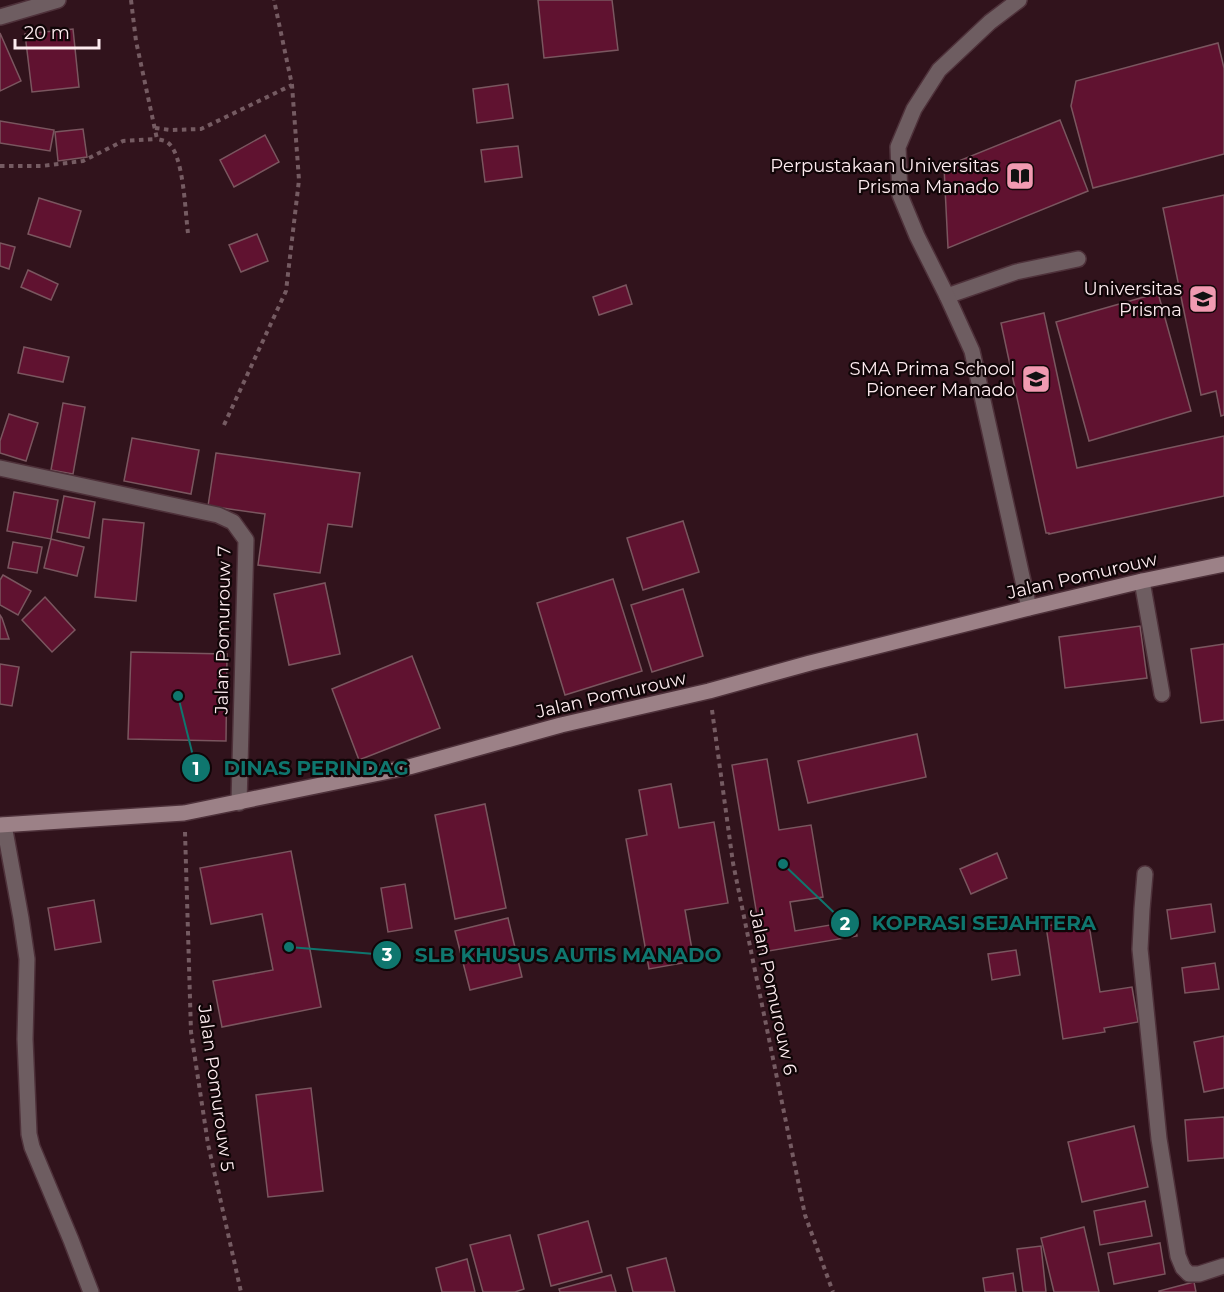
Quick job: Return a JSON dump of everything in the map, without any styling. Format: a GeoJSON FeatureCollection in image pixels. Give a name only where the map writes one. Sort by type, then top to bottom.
{"type":"FeatureCollection","features":[{"type":"Feature","properties":{"kind":"main road","name":"Jalan Pomurouw"},"geometry":{"type":"LineString","coordinates":[[2,825],[184,813],[409,767],[561,725],[709,691],[1029,608],[1224,564]]}},
{"type":"Feature","properties":{"kind":"street"},"geometry":{"type":"LineString","coordinates":[[0,17],[57,0]]}},
{"type":"Feature","properties":{"kind":"street"},"geometry":{"type":"LineString","coordinates":[[1019,0],[990,22],[939,70],[914,110],[898,147],[900,195],[972,351],[1029,608]]}},
{"type":"Feature","properties":{"kind":"street"},"geometry":{"type":"LineString","coordinates":[[947,296],[1016,272],[1078,259]]}},
{"type":"Feature","properties":{"kind":"street","name":"Jalan Pomurouw 7"},"geometry":{"type":"LineString","coordinates":[[0,468],[218,515],[233,522],[240,531],[246,540],[239,802]]}},
{"type":"Feature","properties":{"kind":"street"},"geometry":{"type":"LineString","coordinates":[[1142,581],[1162,694]]}},
{"type":"Feature","properties":{"kind":"street"},"geometry":{"type":"LineString","coordinates":[[2,825],[27,959],[25,1039],[29,1134],[32,1147],[91,1292]]}},
{"type":"Feature","properties":{"kind":"street"},"geometry":{"type":"LineString","coordinates":[[1145,874],[1140,949],[1160,1138],[1178,1256],[1183,1268],[1189,1274],[1199,1274],[1224,1266]]}},
{"type":"Feature","properties":{"kind":"path"},"geometry":{"type":"LineString","coordinates":[[131,0],[136,41],[157,139]]}},
{"type":"Feature","properties":{"kind":"path"},"geometry":{"type":"LineString","coordinates":[[224,425],[286,291],[299,180],[292,85],[274,0]]}},
{"type":"Feature","properties":{"kind":"path"},"geometry":{"type":"LineString","coordinates":[[155,128],[201,129],[292,85]]}},
{"type":"Feature","properties":{"kind":"path"},"geometry":{"type":"LineString","coordinates":[[0,166],[42,166],[83,161],[123,141],[157,139],[167,142],[177,155],[182,177],[188,233]]}},
{"type":"Feature","properties":{"kind":"path","name":"Jalan Pomurouw 6"},"geometry":{"type":"LineString","coordinates":[[709,691],[733,863],[805,1215],[833,1292]]}},
{"type":"Feature","properties":{"kind":"path","name":"Jalan Pomurouw 5"},"geometry":{"type":"LineString","coordinates":[[184,813],[191,1032],[208,1144],[241,1292]]}},
{"type":"Feature","properties":{"kind":"building"},"geometry":{"type":"Polygon","coordinates":[[[538,0],[612,0],[618,50],[544,58],[538,0]]]}},
{"type":"Feature","properties":{"kind":"building"},"geometry":{"type":"Polygon","coordinates":[[[73,29],[79,87],[32,92],[25,34],[73,29]]]}},
{"type":"Feature","properties":{"kind":"building"},"geometry":{"type":"Polygon","coordinates":[[[0,33],[21,81],[0,91],[0,33]]]}},
{"type":"Feature","properties":{"kind":"building"},"geometry":{"type":"Polygon","coordinates":[[[1218,43],[1224,68],[1224,154],[1093,188],[1071,106],[1076,81],[1218,43]]]}},
{"type":"Feature","properties":{"kind":"building"},"geometry":{"type":"Polygon","coordinates":[[[508,84],[513,118],[477,123],[473,89],[508,84]]]}},
{"type":"Feature","properties":{"kind":"building"},"geometry":{"type":"Polygon","coordinates":[[[1060,120],[1088,191],[948,248],[944,167],[1060,120]]]}},
{"type":"Feature","properties":{"kind":"building"},"geometry":{"type":"Polygon","coordinates":[[[0,121],[54,130],[50,151],[0,143],[0,121]]]}},
{"type":"Feature","properties":{"kind":"building"},"geometry":{"type":"Polygon","coordinates":[[[83,129],[87,157],[58,161],[55,132],[83,129]]]}},
{"type":"Feature","properties":{"kind":"building"},"geometry":{"type":"Polygon","coordinates":[[[265,135],[279,162],[234,187],[220,160],[265,135]]]}},
{"type":"Feature","properties":{"kind":"building"},"geometry":{"type":"Polygon","coordinates":[[[518,146],[522,177],[485,182],[481,150],[518,146]]]}},
{"type":"Feature","properties":{"kind":"building","name":"Universitas Prisma"},"geometry":{"type":"Polygon","coordinates":[[[1224,195],[1224,415],[1221,416],[1216,391],[1201,395],[1163,208],[1224,195]]]}},
{"type":"Feature","properties":{"kind":"building"},"geometry":{"type":"Polygon","coordinates":[[[39,198],[81,211],[70,247],[28,234],[39,198]]]}},
{"type":"Feature","properties":{"kind":"building"},"geometry":{"type":"Polygon","coordinates":[[[257,234],[268,261],[241,272],[229,245],[257,234]]]}},
{"type":"Feature","properties":{"kind":"building"},"geometry":{"type":"Polygon","coordinates":[[[0,243],[15,247],[9,269],[0,266],[0,243]]]}},
{"type":"Feature","properties":{"kind":"building"},"geometry":{"type":"Polygon","coordinates":[[[28,270],[58,284],[51,300],[21,287],[28,270]]]}},
{"type":"Feature","properties":{"kind":"building"},"geometry":{"type":"Polygon","coordinates":[[[626,285],[632,304],[599,315],[593,297],[626,285]]]}},
{"type":"Feature","properties":{"kind":"building"},"geometry":{"type":"Polygon","coordinates":[[[1158,293],[1191,411],[1089,441],[1056,322],[1158,293]]]}},
{"type":"Feature","properties":{"kind":"building","name":"SMA Prima School Pioneer Manado"},"geometry":{"type":"Polygon","coordinates":[[[1044,313],[1077,468],[1224,436],[1224,496],[1046,533],[1001,323],[1044,313]]]}},
{"type":"Feature","properties":{"kind":"building"},"geometry":{"type":"Polygon","coordinates":[[[24,347],[69,357],[63,382],[18,373],[24,347]]]}},
{"type":"Feature","properties":{"kind":"building"},"geometry":{"type":"Polygon","coordinates":[[[63,403],[85,407],[73,474],[51,470],[63,403]]]}},
{"type":"Feature","properties":{"kind":"building"},"geometry":{"type":"Polygon","coordinates":[[[9,414],[38,423],[26,461],[0,453],[0,441],[9,414]]]}},
{"type":"Feature","properties":{"kind":"building"},"geometry":{"type":"Polygon","coordinates":[[[132,438],[199,450],[191,494],[124,481],[132,438]]]}},
{"type":"Feature","properties":{"kind":"building"},"geometry":{"type":"Polygon","coordinates":[[[216,453],[360,473],[352,527],[328,524],[320,573],[258,565],[265,514],[208,506],[216,453]]]}},
{"type":"Feature","properties":{"kind":"building"},"geometry":{"type":"Polygon","coordinates":[[[14,492],[58,500],[51,539],[7,531],[14,492]]]}},
{"type":"Feature","properties":{"kind":"building"},"geometry":{"type":"Polygon","coordinates":[[[64,496],[95,502],[89,538],[57,532],[64,496]]]}},
{"type":"Feature","properties":{"kind":"building"},"geometry":{"type":"Polygon","coordinates":[[[103,519],[144,523],[136,601],[95,597],[103,519]]]}},
{"type":"Feature","properties":{"kind":"building"},"geometry":{"type":"Polygon","coordinates":[[[683,521],[699,572],[643,590],[627,538],[683,521]]]}},
{"type":"Feature","properties":{"kind":"building"},"geometry":{"type":"Polygon","coordinates":[[[51,539],[84,547],[77,576],[44,568],[51,539]]]}},
{"type":"Feature","properties":{"kind":"building"},"geometry":{"type":"Polygon","coordinates":[[[13,542],[42,547],[37,573],[8,568],[13,542]]]}},
{"type":"Feature","properties":{"kind":"building"},"geometry":{"type":"Polygon","coordinates":[[[3,575],[31,591],[18,615],[0,605],[0,580],[3,575]]]}},
{"type":"Feature","properties":{"kind":"building"},"geometry":{"type":"Polygon","coordinates":[[[613,579],[642,671],[565,695],[537,603],[613,579]]]}},
{"type":"Feature","properties":{"kind":"building"},"geometry":{"type":"Polygon","coordinates":[[[325,583],[340,654],[289,665],[274,594],[325,583]]]}},
{"type":"Feature","properties":{"kind":"building"},"geometry":{"type":"Polygon","coordinates":[[[683,589],[703,656],[652,672],[631,605],[683,589]]]}},
{"type":"Feature","properties":{"kind":"building"},"geometry":{"type":"Polygon","coordinates":[[[45,597],[75,630],[52,652],[22,620],[45,597]]]}},
{"type":"Feature","properties":{"kind":"building"},"geometry":{"type":"Polygon","coordinates":[[[0,615],[2,618],[9,639],[0,639],[0,615]]]}},
{"type":"Feature","properties":{"kind":"building"},"geometry":{"type":"Polygon","coordinates":[[[1140,626],[1147,678],[1065,688],[1059,637],[1140,626]]]}},
{"type":"Feature","properties":{"kind":"building"},"geometry":{"type":"Polygon","coordinates":[[[1224,644],[1224,720],[1201,723],[1191,649],[1224,644]]]}},
{"type":"Feature","properties":{"kind":"building"},"geometry":{"type":"Polygon","coordinates":[[[131,652],[227,654],[226,741],[128,739],[131,652]]]}},
{"type":"Feature","properties":{"kind":"building"},"geometry":{"type":"Polygon","coordinates":[[[412,656],[440,728],[359,760],[332,689],[412,656]]]}},
{"type":"Feature","properties":{"kind":"building"},"geometry":{"type":"Polygon","coordinates":[[[0,664],[19,667],[12,706],[0,704],[0,664]]]}},
{"type":"Feature","properties":{"kind":"building"},"geometry":{"type":"Polygon","coordinates":[[[917,734],[926,777],[808,803],[798,761],[917,734]]]}},
{"type":"Feature","properties":{"kind":"building"},"geometry":{"type":"Polygon","coordinates":[[[767,759],[779,830],[811,825],[823,897],[790,902],[795,931],[854,921],[857,936],[763,952],[732,765],[767,759]]]}},
{"type":"Feature","properties":{"kind":"building"},"geometry":{"type":"Polygon","coordinates":[[[671,784],[679,828],[714,822],[728,903],[685,910],[694,961],[649,969],[626,839],[647,835],[639,790],[671,784]]]}},
{"type":"Feature","properties":{"kind":"building"},"geometry":{"type":"Polygon","coordinates":[[[485,804],[506,908],[455,919],[435,815],[485,804]]]}},
{"type":"Feature","properties":{"kind":"building"},"geometry":{"type":"Polygon","coordinates":[[[291,851],[321,1007],[222,1027],[213,981],[273,970],[262,914],[211,924],[200,868],[291,851]]]}},
{"type":"Feature","properties":{"kind":"building"},"geometry":{"type":"Polygon","coordinates":[[[997,853],[1007,878],[971,894],[960,869],[997,853]]]}},
{"type":"Feature","properties":{"kind":"building"},"geometry":{"type":"Polygon","coordinates":[[[405,884],[412,928],[388,932],[381,888],[405,884]]]}},
{"type":"Feature","properties":{"kind":"building"},"geometry":{"type":"Polygon","coordinates":[[[94,900],[101,942],[55,950],[48,908],[94,900]]]}},
{"type":"Feature","properties":{"kind":"building"},"geometry":{"type":"Polygon","coordinates":[[[1211,904],[1215,932],[1171,939],[1167,910],[1211,904]]]}},
{"type":"Feature","properties":{"kind":"building"},"geometry":{"type":"Polygon","coordinates":[[[508,918],[522,977],[470,990],[455,931],[508,918]]]}},
{"type":"Feature","properties":{"kind":"building"},"geometry":{"type":"Polygon","coordinates":[[[1088,919],[1100,992],[1132,987],[1138,1022],[1104,1028],[1105,1032],[1063,1039],[1046,926],[1088,919]]]}},
{"type":"Feature","properties":{"kind":"building"},"geometry":{"type":"Polygon","coordinates":[[[1016,950],[1020,975],[992,980],[988,954],[1016,950]]]}},
{"type":"Feature","properties":{"kind":"building"},"geometry":{"type":"Polygon","coordinates":[[[1215,963],[1219,989],[1185,993],[1182,968],[1215,963]]]}},
{"type":"Feature","properties":{"kind":"building"},"geometry":{"type":"Polygon","coordinates":[[[1224,1036],[1224,1088],[1204,1092],[1194,1042],[1224,1036]]]}},
{"type":"Feature","properties":{"kind":"building"},"geometry":{"type":"Polygon","coordinates":[[[311,1088],[323,1191],[268,1197],[256,1095],[311,1088]]]}},
{"type":"Feature","properties":{"kind":"building"},"geometry":{"type":"Polygon","coordinates":[[[1224,1117],[1224,1158],[1188,1161],[1185,1120],[1224,1117]]]}},
{"type":"Feature","properties":{"kind":"building"},"geometry":{"type":"Polygon","coordinates":[[[1134,1126],[1148,1187],[1082,1202],[1068,1142],[1134,1126]]]}},
{"type":"Feature","properties":{"kind":"building"},"geometry":{"type":"Polygon","coordinates":[[[1145,1201],[1152,1236],[1100,1245],[1094,1211],[1145,1201]]]}},
{"type":"Feature","properties":{"kind":"building"},"geometry":{"type":"Polygon","coordinates":[[[588,1221],[602,1272],[551,1286],[538,1235],[588,1221]]]}},
{"type":"Feature","properties":{"kind":"building"},"geometry":{"type":"Polygon","coordinates":[[[1084,1227],[1099,1292],[1054,1292],[1041,1238],[1084,1227]]]}},
{"type":"Feature","properties":{"kind":"building"},"geometry":{"type":"Polygon","coordinates":[[[510,1235],[524,1289],[515,1292],[483,1292],[470,1245],[510,1235]]]}},
{"type":"Feature","properties":{"kind":"building"},"geometry":{"type":"Polygon","coordinates":[[[1160,1243],[1165,1274],[1114,1284],[1108,1253],[1160,1243]]]}},
{"type":"Feature","properties":{"kind":"building"},"geometry":{"type":"Polygon","coordinates":[[[1041,1246],[1046,1292],[1023,1292],[1017,1249],[1041,1246]]]}},
{"type":"Feature","properties":{"kind":"building"},"geometry":{"type":"Polygon","coordinates":[[[666,1258],[675,1292],[633,1292],[627,1268],[666,1258]]]}},
{"type":"Feature","properties":{"kind":"building"},"geometry":{"type":"Polygon","coordinates":[[[467,1259],[475,1292],[442,1292],[436,1268],[467,1259]]]}},
{"type":"Feature","properties":{"kind":"building"},"geometry":{"type":"Polygon","coordinates":[[[1013,1273],[1016,1292],[985,1292],[983,1278],[1013,1273]]]}},
{"type":"Feature","properties":{"kind":"building"},"geometry":{"type":"Polygon","coordinates":[[[611,1275],[616,1292],[560,1292],[559,1289],[611,1275]]]}},
{"type":"Feature","properties":{"kind":"building"},"geometry":{"type":"Polygon","coordinates":[[[1194,1282],[1196,1292],[1159,1292],[1159,1291],[1194,1282]]]}},
{"type":"Feature","properties":{"kind":"place","name":"Perpustakaan Universitas Prisma Manado"},"geometry":{"type":"Point","coordinates":[1020,176]}},
{"type":"Feature","properties":{"kind":"place","name":"Universitas Prisma"},"geometry":{"type":"Point","coordinates":[1203,299]}},
{"type":"Feature","properties":{"kind":"place","name":"SMA Prima School Pioneer Manado"},"geometry":{"type":"Point","coordinates":[1036,379]}},
{"type":"Feature","properties":{"kind":"place","name":"DINAS PERINDAG"},"geometry":{"type":"Point","coordinates":[178,696]}},
{"type":"Feature","properties":{"kind":"place","name":"KOPRASI SEJAHTERA"},"geometry":{"type":"Point","coordinates":[783,864]}},
{"type":"Feature","properties":{"kind":"place","name":"SLB KHUSUS AUTIS MANADO"},"geometry":{"type":"Point","coordinates":[289,947]}}]}
